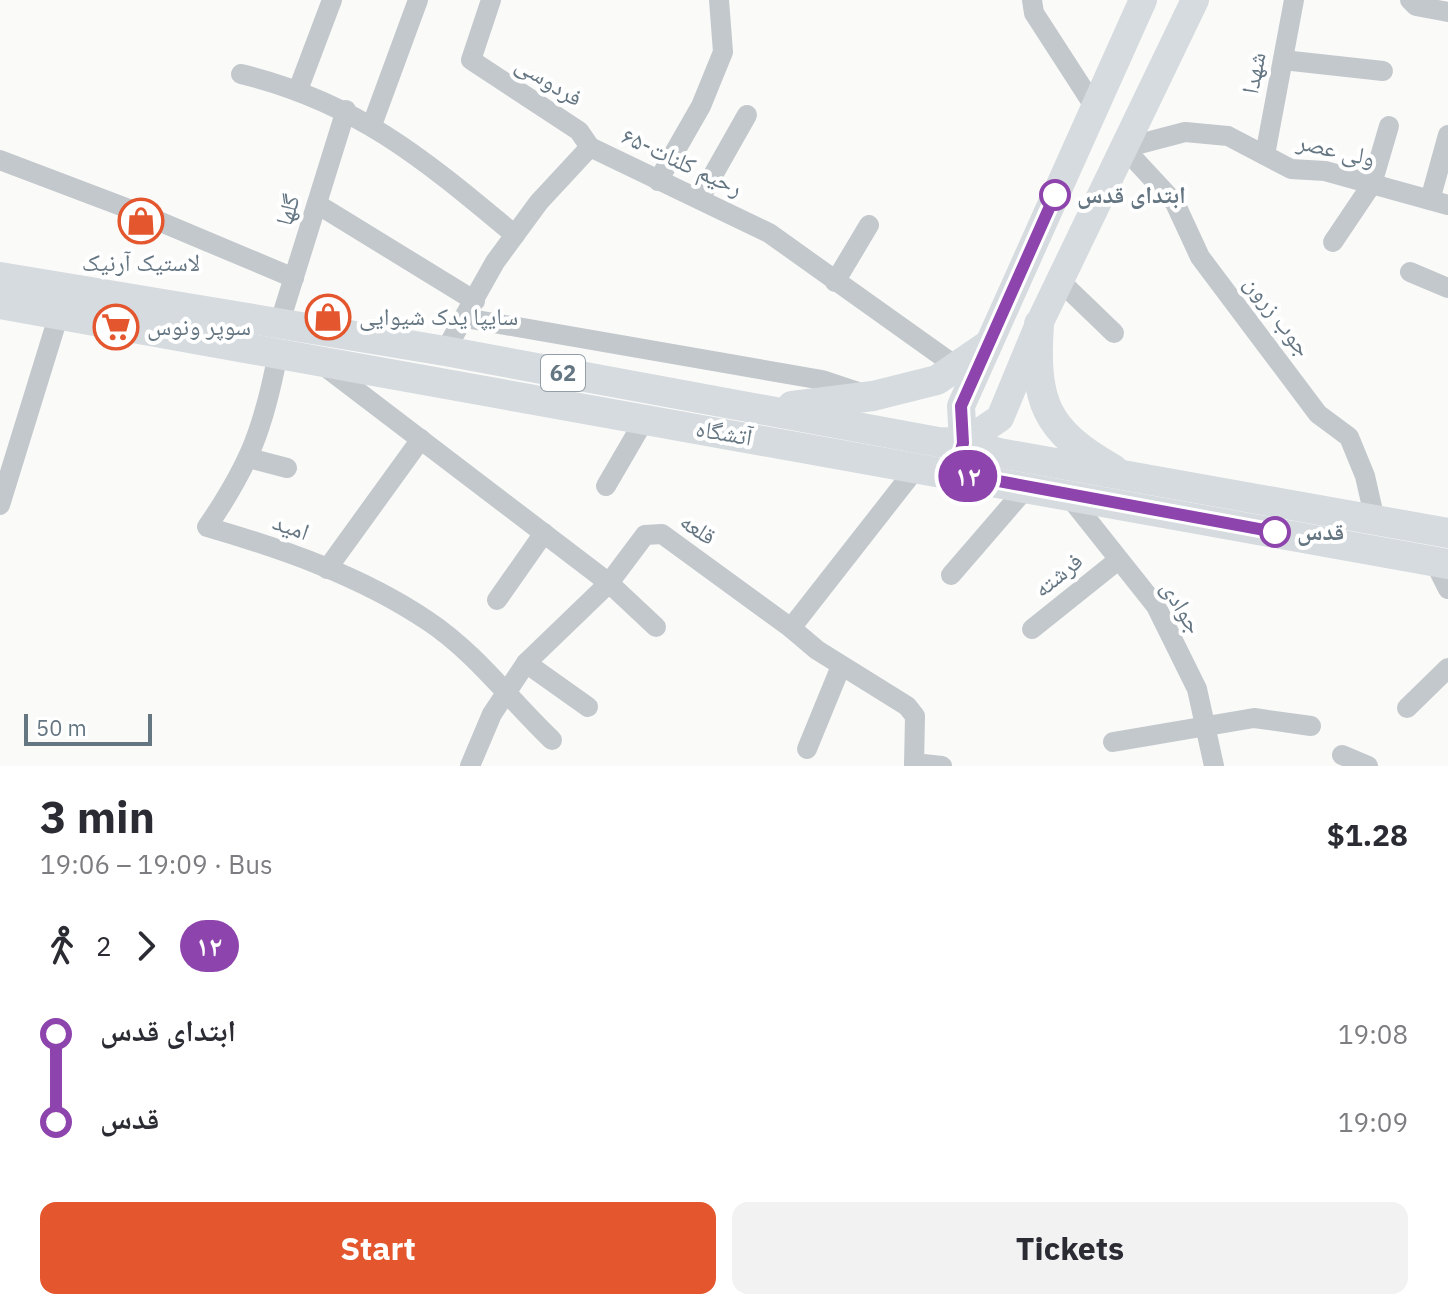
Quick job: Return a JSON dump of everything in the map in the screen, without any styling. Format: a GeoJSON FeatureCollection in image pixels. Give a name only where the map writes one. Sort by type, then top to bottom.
{"type":"FeatureCollection","features":[{"type":"Feature","properties":{"kind":"main road"},"geometry":{"type":"LineString","coordinates":[[955,473],[963,443],[961,406],[1143,0]]}},
{"type":"Feature","properties":{"kind":"main road"},"geometry":{"type":"LineString","coordinates":[[963,443],[1000,418],[1039,324],[1195,0]]}},
{"type":"Feature","properties":{"kind":"main road"},"geometry":{"type":"LineString","coordinates":[[1044,218],[1048,230],[1059,239],[1072,241],[1082,234]]}},
{"type":"Feature","properties":{"kind":"main road","name":"آتشگاه"},"geometry":{"type":"LineString","coordinates":[[0,277],[20,298],[59,314],[279,339],[445,351],[1448,533]]}},
{"type":"Feature","properties":{"kind":"main road","name":"آتشگاه"},"geometry":{"type":"LineString","coordinates":[[20,298],[279,339],[316,360],[1441,562]]}},
{"type":"Feature","properties":{"kind":"main road"},"geometry":{"type":"LineString","coordinates":[[1039,324],[1036,363],[1041,400],[1060,430],[1089,455],[1125,476]]}},
{"type":"Feature","properties":{"kind":"main road"},"geometry":{"type":"LineString","coordinates":[[758,410],[873,396],[937,380],[985,347]]}},
{"type":"Feature","properties":{"kind":"street"},"geometry":{"type":"LineString","coordinates":[[298,90],[332,0]]}},
{"type":"Feature","properties":{"kind":"street"},"geometry":{"type":"LineString","coordinates":[[372,125],[418,0]]}},
{"type":"Feature","properties":{"kind":"street","name":"فردوسی"},"geometry":{"type":"LineString","coordinates":[[491,0],[471,56],[474,65],[579,131],[590,147]]}},
{"type":"Feature","properties":{"kind":"street"},"geometry":{"type":"LineString","coordinates":[[658,181],[701,106],[723,52],[719,0]]}},
{"type":"Feature","properties":{"kind":"street"},"geometry":{"type":"LineString","coordinates":[[1032,0],[1034,13],[1096,109]]}},
{"type":"Feature","properties":{"kind":"street","name":"شهدا"},"geometry":{"type":"LineString","coordinates":[[1265,155],[1294,0]]}},
{"type":"Feature","properties":{"kind":"street"},"geometry":{"type":"LineString","coordinates":[[1410,0],[1416,6],[1448,12]]}},
{"type":"Feature","properties":{"kind":"street"},"geometry":{"type":"LineString","coordinates":[[1283,60],[1383,71]]}},
{"type":"Feature","properties":{"kind":"street"},"geometry":{"type":"LineString","coordinates":[[241,74],[298,90],[346,110],[372,125],[436,169],[515,235]]}},
{"type":"Feature","properties":{"kind":"street","name":"گلها"},"geometry":{"type":"LineString","coordinates":[[279,339],[294,278],[346,110]]}},
{"type":"Feature","properties":{"kind":"street"},"geometry":{"type":"LineString","coordinates":[[700,198],[747,115]]}},
{"type":"Feature","properties":{"kind":"street"},"geometry":{"type":"LineString","coordinates":[[1333,242],[1372,184],[1389,126]]}},
{"type":"Feature","properties":{"kind":"street","name":"ولی عصر"},"geometry":{"type":"LineString","coordinates":[[1124,148],[1185,132],[1228,136],[1291,169],[1325,171],[1439,203]]}},
{"type":"Feature","properties":{"kind":"street"},"geometry":{"type":"LineString","coordinates":[[1439,203],[1448,135]]}},
{"type":"Feature","properties":{"kind":"street","name":"۶۵-رحیم کلنات"},"geometry":{"type":"LineString","coordinates":[[445,351],[515,235],[539,202],[590,147],[769,233],[957,367]]}},
{"type":"Feature","properties":{"kind":"street","name":"جوب زرون"},"geometry":{"type":"LineString","coordinates":[[1124,148],[1175,203],[1200,257],[1318,414],[1349,437],[1365,476],[1375,520]]}},
{"type":"Feature","properties":{"kind":"street"},"geometry":{"type":"LineString","coordinates":[[0,160],[137,212],[294,278]]}},
{"type":"Feature","properties":{"kind":"street"},"geometry":{"type":"LineString","coordinates":[[317,204],[470,309],[822,380],[873,396]]}},
{"type":"Feature","properties":{"kind":"street"},"geometry":{"type":"LineString","coordinates":[[835,282],[869,225]]}},
{"type":"Feature","properties":{"kind":"street"},"geometry":{"type":"LineString","coordinates":[[1410,272],[1448,288]]}},
{"type":"Feature","properties":{"kind":"street"},"geometry":{"type":"LineString","coordinates":[[1060,281],[1114,333]]}},
{"type":"Feature","properties":{"kind":"street"},"geometry":{"type":"LineString","coordinates":[[0,505],[4,477],[59,314]]}},
{"type":"Feature","properties":{"kind":"street","name":"امید"},"geometry":{"type":"LineString","coordinates":[[279,339],[266,415],[249,458],[207,527],[327,569],[429,621],[469,654],[505,695],[552,740]]}},
{"type":"Feature","properties":{"kind":"street"},"geometry":{"type":"LineString","coordinates":[[316,360],[609,583],[656,627]]}},
{"type":"Feature","properties":{"kind":"street"},"geometry":{"type":"LineString","coordinates":[[606,486],[645,419]]}},
{"type":"Feature","properties":{"kind":"street"},"geometry":{"type":"LineString","coordinates":[[327,569],[421,439]]}},
{"type":"Feature","properties":{"kind":"street"},"geometry":{"type":"LineString","coordinates":[[249,458],[287,468]]}},
{"type":"Feature","properties":{"kind":"street"},"geometry":{"type":"LineString","coordinates":[[917,467],[791,628],[841,666],[907,706],[915,716],[914,765],[942,766]]}},
{"type":"Feature","properties":{"kind":"street"},"geometry":{"type":"LineString","coordinates":[[951,575],[1027,487]]}},
{"type":"Feature","properties":{"kind":"street","name":"جوادی"},"geometry":{"type":"LineString","coordinates":[[1067,494],[1117,561],[1156,606],[1197,689],[1214,766]]}},
{"type":"Feature","properties":{"kind":"street","name":"قلعه"},"geometry":{"type":"LineString","coordinates":[[475,764],[492,714],[526,663],[609,583],[645,535],[654,532],[662,534],[791,628]]}},
{"type":"Feature","properties":{"kind":"street"},"geometry":{"type":"LineString","coordinates":[[497,600],[544,533]]}},
{"type":"Feature","properties":{"kind":"street","name":"فرشته"},"geometry":{"type":"LineString","coordinates":[[1032,629],[1117,561]]}},
{"type":"Feature","properties":{"kind":"street"},"geometry":{"type":"LineString","coordinates":[[1441,562],[1448,589]]}},
{"type":"Feature","properties":{"kind":"street"},"geometry":{"type":"LineString","coordinates":[[526,663],[588,707]]}},
{"type":"Feature","properties":{"kind":"street"},"geometry":{"type":"LineString","coordinates":[[807,749],[841,666]]}},
{"type":"Feature","properties":{"kind":"street"},"geometry":{"type":"LineString","coordinates":[[1407,708],[1448,668]]}},
{"type":"Feature","properties":{"kind":"street"},"geometry":{"type":"LineString","coordinates":[[1113,742],[1254,718],[1311,726]]}},
{"type":"Feature","properties":{"kind":"street"},"geometry":{"type":"LineString","coordinates":[[1342,755],[1368,766]]}},
{"type":"Feature","properties":{"kind":"bus line","name":"۱۲"},"geometry":{"type":"LineString","coordinates":[[1055,195],[961,406],[963,443],[955,473],[1275,532]]}},
{"type":"Feature","properties":{"kind":"place","name":"ابتدای قدس"},"geometry":{"type":"Point","coordinates":[1055,195]}},
{"type":"Feature","properties":{"kind":"place","name":"لاستیک آرنیک"},"geometry":{"type":"Point","coordinates":[141,221]}},
{"type":"Feature","properties":{"kind":"place","name":"سایپا یدک شیوایی"},"geometry":{"type":"Point","coordinates":[328,317]}},
{"type":"Feature","properties":{"kind":"place","name":"سوپر ونوس"},"geometry":{"type":"Point","coordinates":[116,327]}},
{"type":"Feature","properties":{"kind":"place","name":"قدس"},"geometry":{"type":"Point","coordinates":[1275,532]}}]}
